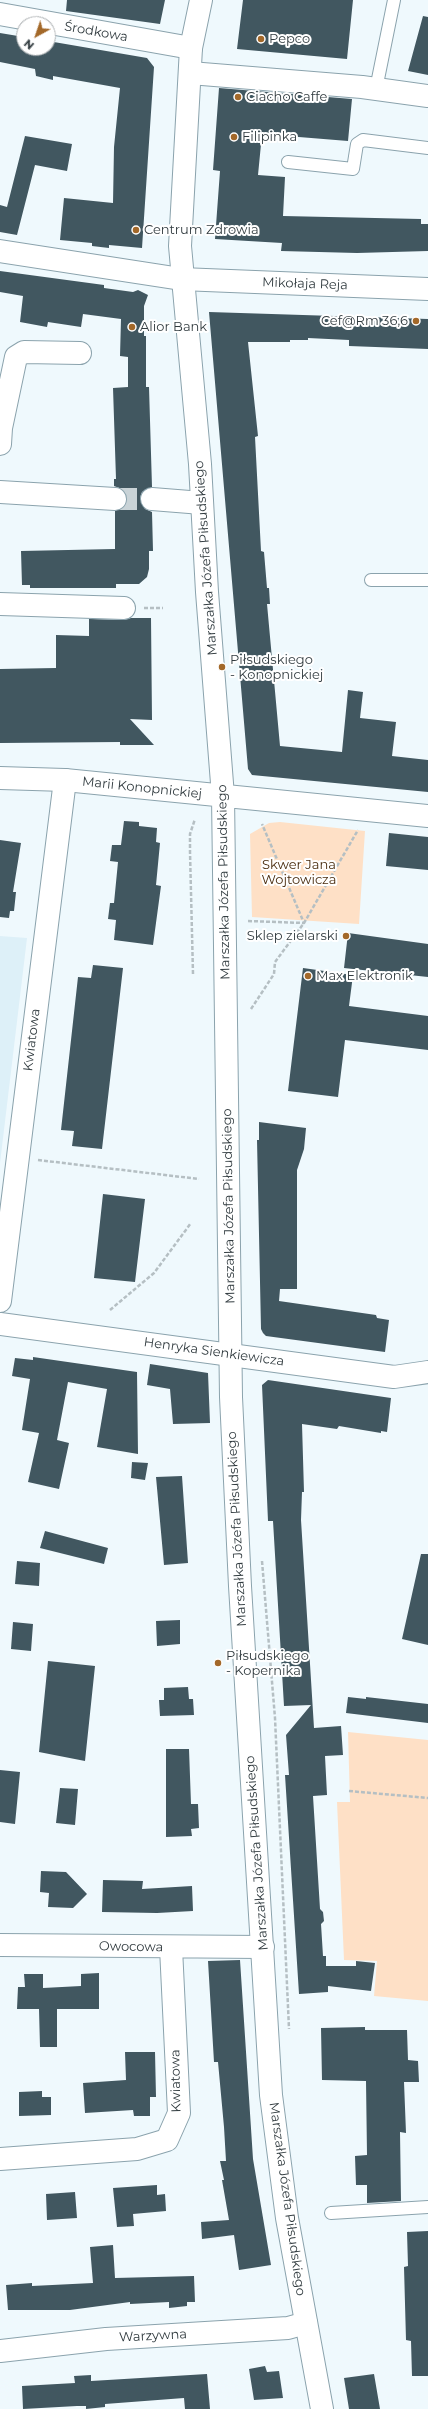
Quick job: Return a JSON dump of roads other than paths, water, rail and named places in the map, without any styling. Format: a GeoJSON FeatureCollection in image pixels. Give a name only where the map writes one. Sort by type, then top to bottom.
{"type":"FeatureCollection","features":[{"type":"Feature","properties":{"kind":"street","name":"Marszałka Józefa Piłsudskiego"},"geometry":{"type":"LineString","coordinates":[[201,0],[191,48],[180,246],[181,279],[202,503],[223,796],[230,1354],[240,1586],[271,2095],[283,2187],[322,2409]]}},
{"type":"Feature","properties":{"kind":"street","name":"Środkowa"},"geometry":{"type":"LineString","coordinates":[[0,14],[191,48]]}},
{"type":"Feature","properties":{"kind":"street"},"geometry":{"type":"LineString","coordinates":[[190,74],[376,89],[428,96]]}},
{"type":"Feature","properties":{"kind":"street","name":"Mikołaja Reja"},"geometry":{"type":"LineString","coordinates":[[0,251],[181,279],[428,289]]}},
{"type":"Feature","properties":{"kind":"street"},"geometry":{"type":"LineString","coordinates":[[0,444],[1,428],[16,357],[24,352],[80,353]]}},
{"type":"Feature","properties":{"kind":"street"},"geometry":{"type":"LineString","coordinates":[[0,492],[114,499]]}},
{"type":"Feature","properties":{"kind":"street"},"geometry":{"type":"LineString","coordinates":[[152,499],[202,503]]}},
{"type":"Feature","properties":{"kind":"street"},"geometry":{"type":"LineString","coordinates":[[0,604],[124,608]]}},
{"type":"Feature","properties":{"kind":"street","name":"Marii Konopnickiej"},"geometry":{"type":"LineString","coordinates":[[0,778],[65,780],[428,816]]}},
{"type":"Feature","properties":{"kind":"street","name":"Kwiatowa"},"geometry":{"type":"LineString","coordinates":[[0,1301],[65,780]]}},
{"type":"Feature","properties":{"kind":"street","name":"Henryka Sienkiewicza"},"geometry":{"type":"LineString","coordinates":[[0,1324],[394,1377],[428,1372]]}},
{"type":"Feature","properties":{"kind":"street","name":"Owocowa"},"geometry":{"type":"LineString","coordinates":[[0,1945],[171,1948],[263,1947]]}},
{"type":"Feature","properties":{"kind":"street","name":"Kwiatowa"},"geometry":{"type":"LineString","coordinates":[[0,2160],[137,2149],[167,2140],[179,2113],[171,1948]]}},
{"type":"Feature","properties":{"kind":"street","name":"Warzywna"},"geometry":{"type":"LineString","coordinates":[[0,2351],[106,2339],[288,2328],[306,2323]]}},
{"type":"Feature","properties":{"kind":"lane"},"geometry":{"type":"LineString","coordinates":[[376,89],[394,0]]}},
{"type":"Feature","properties":{"kind":"lane"},"geometry":{"type":"LineString","coordinates":[[288,162],[353,168],[357,144],[363,140],[428,148]]}},
{"type":"Feature","properties":{"kind":"lane"},"geometry":{"type":"LineString","coordinates":[[371,580],[428,580]]}},
{"type":"Feature","properties":{"kind":"lane"},"geometry":{"type":"LineString","coordinates":[[331,2213],[428,2208]]}},
{"type":"Feature","properties":{"kind":"tunnel"},"geometry":{"type":"LineString","coordinates":[[115,499],[152,499]]}},
{"type":"Feature","properties":{"kind":"place","name":"Pepco"},"geometry":{"type":"Point","coordinates":[261,39]}},
{"type":"Feature","properties":{"kind":"place","name":"Ciacho Caffe"},"geometry":{"type":"Point","coordinates":[238,97]}},
{"type":"Feature","properties":{"kind":"place","name":"Filipinka"},"geometry":{"type":"Point","coordinates":[234,137]}},
{"type":"Feature","properties":{"kind":"place","name":"Centrum Zdrowia"},"geometry":{"type":"Point","coordinates":[136,230]}},
{"type":"Feature","properties":{"kind":"place","name":"Cef@Rm 36,6"},"geometry":{"type":"Point","coordinates":[416,321]}},
{"type":"Feature","properties":{"kind":"place","name":"Alior Bank"},"geometry":{"type":"Point","coordinates":[132,327]}},
{"type":"Feature","properties":{"kind":"place","name":"Piłsudskiego - Konopnickiej"},"geometry":{"type":"Point","coordinates":[222,667]}},
{"type":"Feature","properties":{"kind":"place","name":"Sklep zielarski"},"geometry":{"type":"Point","coordinates":[346,936]}},
{"type":"Feature","properties":{"kind":"place","name":"Max Elektronik"},"geometry":{"type":"Point","coordinates":[308,976]}},
{"type":"Feature","properties":{"kind":"place","name":"Piłsudskiego - Kopernika"},"geometry":{"type":"Point","coordinates":[218,1663]}},
{"type":"Feature","properties":{"kind":"park label","name":"Skwer Jana Wojtowicza"},"geometry":{"type":"Point","coordinates":[299,872]}}]}
